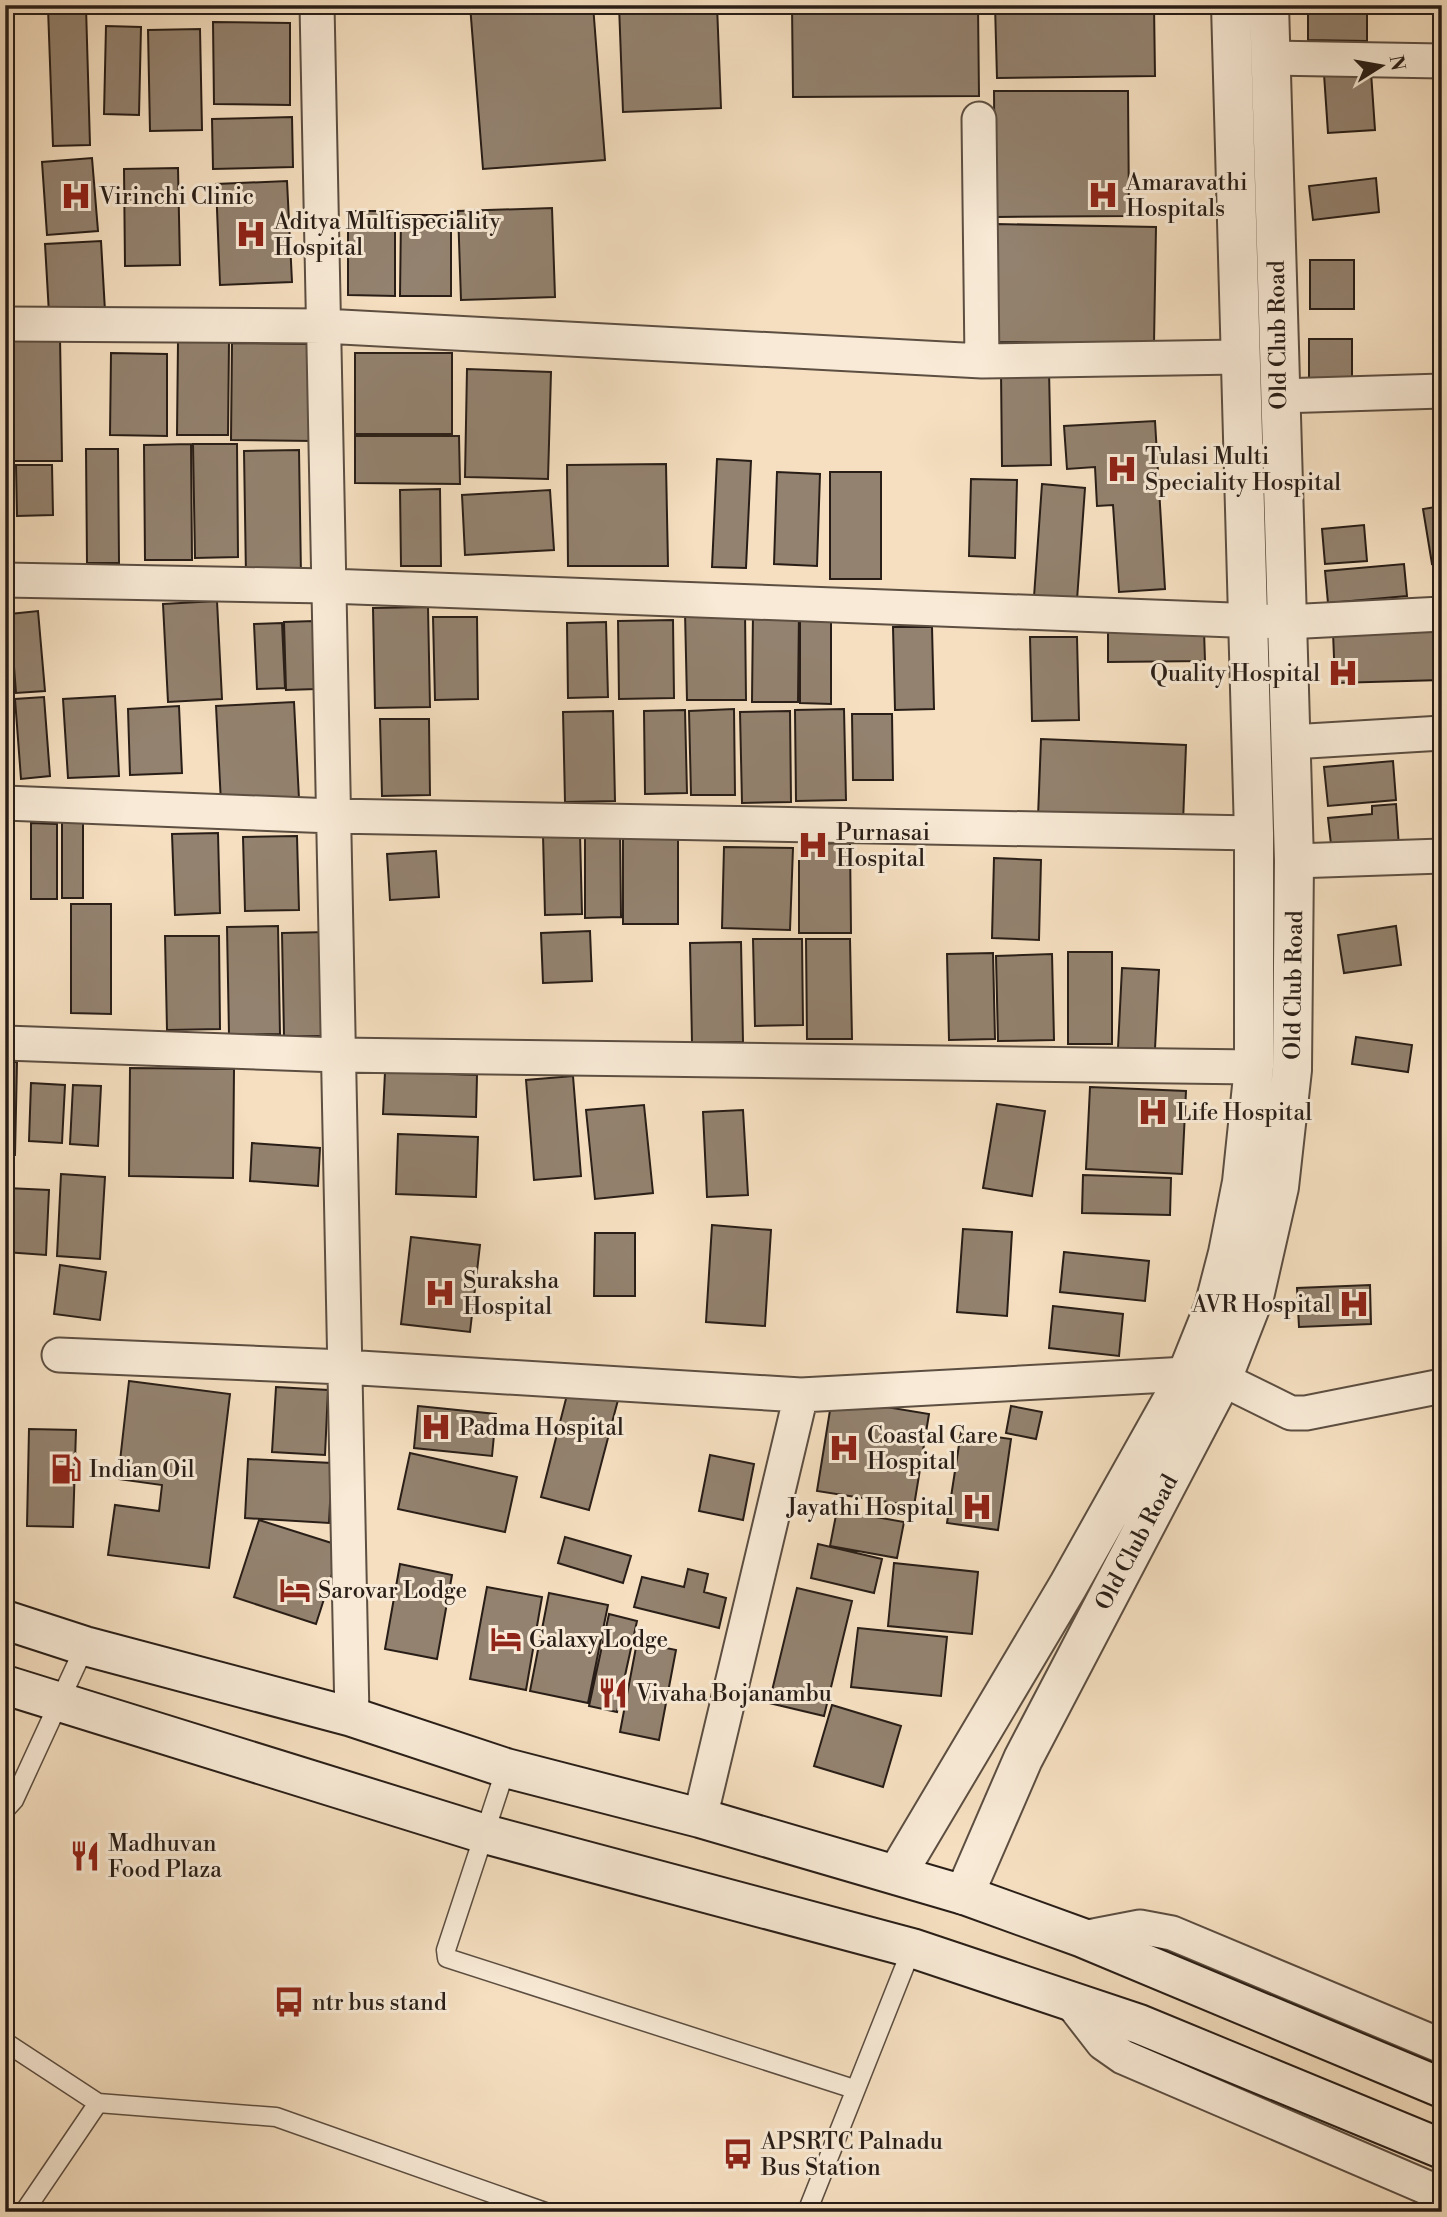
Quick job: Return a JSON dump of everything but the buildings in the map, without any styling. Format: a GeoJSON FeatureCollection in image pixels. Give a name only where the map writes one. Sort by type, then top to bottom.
{"type":"FeatureCollection","features":[{"type":"Feature","properties":{"kind":"street"},"geometry":{"type":"LineString","coordinates":[[317,5],[352,1717]]}},
{"type":"Feature","properties":{"kind":"street","name":"Old Club Road"},"geometry":{"type":"LineString","coordinates":[[964,1895],[1023,1759],[1205,1376],[1214,1307],[1242,1182],[1254,1067],[1254,833],[1230,5]]}},
{"type":"Feature","properties":{"kind":"street","name":"Old Club Road"},"geometry":{"type":"LineString","coordinates":[[897,1874],[1068,1586],[1205,1376],[1258,1284],[1287,1132],[1294,1012],[1294,861],[1269,5]]}},
{"type":"Feature","properties":{"kind":"street"},"geometry":{"type":"LineString","coordinates":[[1270,58],[1442,61]]}},
{"type":"Feature","properties":{"kind":"street"},"geometry":{"type":"LineString","coordinates":[[979,119],[982,361]]}},
{"type":"Feature","properties":{"kind":"street"},"geometry":{"type":"LineString","coordinates":[[5,324],[323,326],[982,361],[1239,357]]}},
{"type":"Feature","properties":{"kind":"street"},"geometry":{"type":"LineString","coordinates":[[1279,396],[1442,391]]}},
{"type":"Feature","properties":{"kind":"street"},"geometry":{"type":"LineString","coordinates":[[5,579],[328,586],[1286,622],[1442,614]]}},
{"type":"Feature","properties":{"kind":"street"},"geometry":{"type":"LineString","coordinates":[[1291,742],[1442,733]]}},
{"type":"Feature","properties":{"kind":"street"},"geometry":{"type":"LineString","coordinates":[[5,803],[333,816],[1254,833]]}},
{"type":"Feature","properties":{"kind":"street"},"geometry":{"type":"LineString","coordinates":[[1294,861],[1442,856]]}},
{"type":"Feature","properties":{"kind":"street"},"geometry":{"type":"LineString","coordinates":[[5,1043],[338,1055],[1254,1067]]}},
{"type":"Feature","properties":{"kind":"street"},"geometry":{"type":"LineString","coordinates":[[59,1355],[344,1367],[801,1395],[1205,1376],[1291,1413],[1306,1413],[1442,1386]]}},
{"type":"Feature","properties":{"kind":"street"},"geometry":{"type":"LineString","coordinates":[[700,1818],[801,1395]]}},
{"type":"Feature","properties":{"kind":"street"},"geometry":{"type":"LineString","coordinates":[[5,1620],[85,1646],[352,1717],[506,1768],[700,1818],[964,1895],[1083,1938],[1151,1969],[1442,2088]]}},
{"type":"Feature","properties":{"kind":"street"},"geometry":{"type":"LineString","coordinates":[[5,1685],[485,1834],[912,1948],[1068,1998],[1139,2024],[1442,2149]]}},
{"type":"Feature","properties":{"kind":"street"},"geometry":{"type":"LineString","coordinates":[[1083,1938],[1140,1927],[1172,1933],[1442,2046]]}},
{"type":"Feature","properties":{"kind":"street"},"geometry":{"type":"LineString","coordinates":[[1068,1998],[1103,2043],[1123,2057],[1442,2194]]}},
{"type":"Feature","properties":{"kind":"lane"},"geometry":{"type":"LineString","coordinates":[[5,1810],[13,1801],[85,1646]]}},
{"type":"Feature","properties":{"kind":"lane"},"geometry":{"type":"LineString","coordinates":[[506,1768],[446,1950],[450,1961],[854,2090]]}},
{"type":"Feature","properties":{"kind":"lane"},"geometry":{"type":"LineString","coordinates":[[807,2212],[912,1948]]}},
{"type":"Feature","properties":{"kind":"lane"},"geometry":{"type":"LineString","coordinates":[[5,2042],[98,2103],[276,2117],[545,2212]]}},
{"type":"Feature","properties":{"kind":"lane"},"geometry":{"type":"LineString","coordinates":[[23,2212],[98,2103]]}},
{"type":"Feature","properties":{"kind":"place","name":"Amaravathi Hospitals"},"geometry":{"type":"Point","coordinates":[1103,195]}},
{"type":"Feature","properties":{"kind":"place","name":"Virinchi Clinic"},"geometry":{"type":"Point","coordinates":[76,196]}},
{"type":"Feature","properties":{"kind":"place","name":"Aditya Multispeciality Hospital"},"geometry":{"type":"Point","coordinates":[251,234]}},
{"type":"Feature","properties":{"kind":"place","name":"Tulasi Multi Speciality Hospital"},"geometry":{"type":"Point","coordinates":[1122,469]}},
{"type":"Feature","properties":{"kind":"place","name":"Quality Hospital"},"geometry":{"type":"Point","coordinates":[1343,673]}},
{"type":"Feature","properties":{"kind":"place","name":"Purnasai Hospital"},"geometry":{"type":"Point","coordinates":[813,845]}},
{"type":"Feature","properties":{"kind":"place","name":"Life Hospital"},"geometry":{"type":"Point","coordinates":[1153,1112]}},
{"type":"Feature","properties":{"kind":"place","name":"Suraksha Hospital"},"geometry":{"type":"Point","coordinates":[440,1293]}},
{"type":"Feature","properties":{"kind":"place","name":"AVR Hospital"},"geometry":{"type":"Point","coordinates":[1354,1304]}},
{"type":"Feature","properties":{"kind":"place","name":"Padma Hospital"},"geometry":{"type":"Point","coordinates":[436,1427]}},
{"type":"Feature","properties":{"kind":"place","name":"Coastal Care Hospital"},"geometry":{"type":"Point","coordinates":[844,1448]}},
{"type":"Feature","properties":{"kind":"place","name":"Indian Oil"},"geometry":{"type":"Point","coordinates":[66,1469]}},
{"type":"Feature","properties":{"kind":"place","name":"Jayathi Hospital"},"geometry":{"type":"Point","coordinates":[977,1507]}},
{"type":"Feature","properties":{"kind":"place","name":"Sarovar Lodge"},"geometry":{"type":"Point","coordinates":[295,1590]}},
{"type":"Feature","properties":{"kind":"place","name":"Galaxy Lodge"},"geometry":{"type":"Point","coordinates":[506,1639]}},
{"type":"Feature","properties":{"kind":"place","name":"Vivaha Bojanambu"},"geometry":{"type":"Point","coordinates":[613,1693]}},
{"type":"Feature","properties":{"kind":"place","name":"Madhuvan Food Plaza"},"geometry":{"type":"Point","coordinates":[85,1856]}},
{"type":"Feature","properties":{"kind":"place","name":"ntr bus stand"},"geometry":{"type":"Point","coordinates":[289,2002]}},
{"type":"Feature","properties":{"kind":"place","name":"APSRTC Palnadu Bus Station"},"geometry":{"type":"Point","coordinates":[738,2154]}}]}
